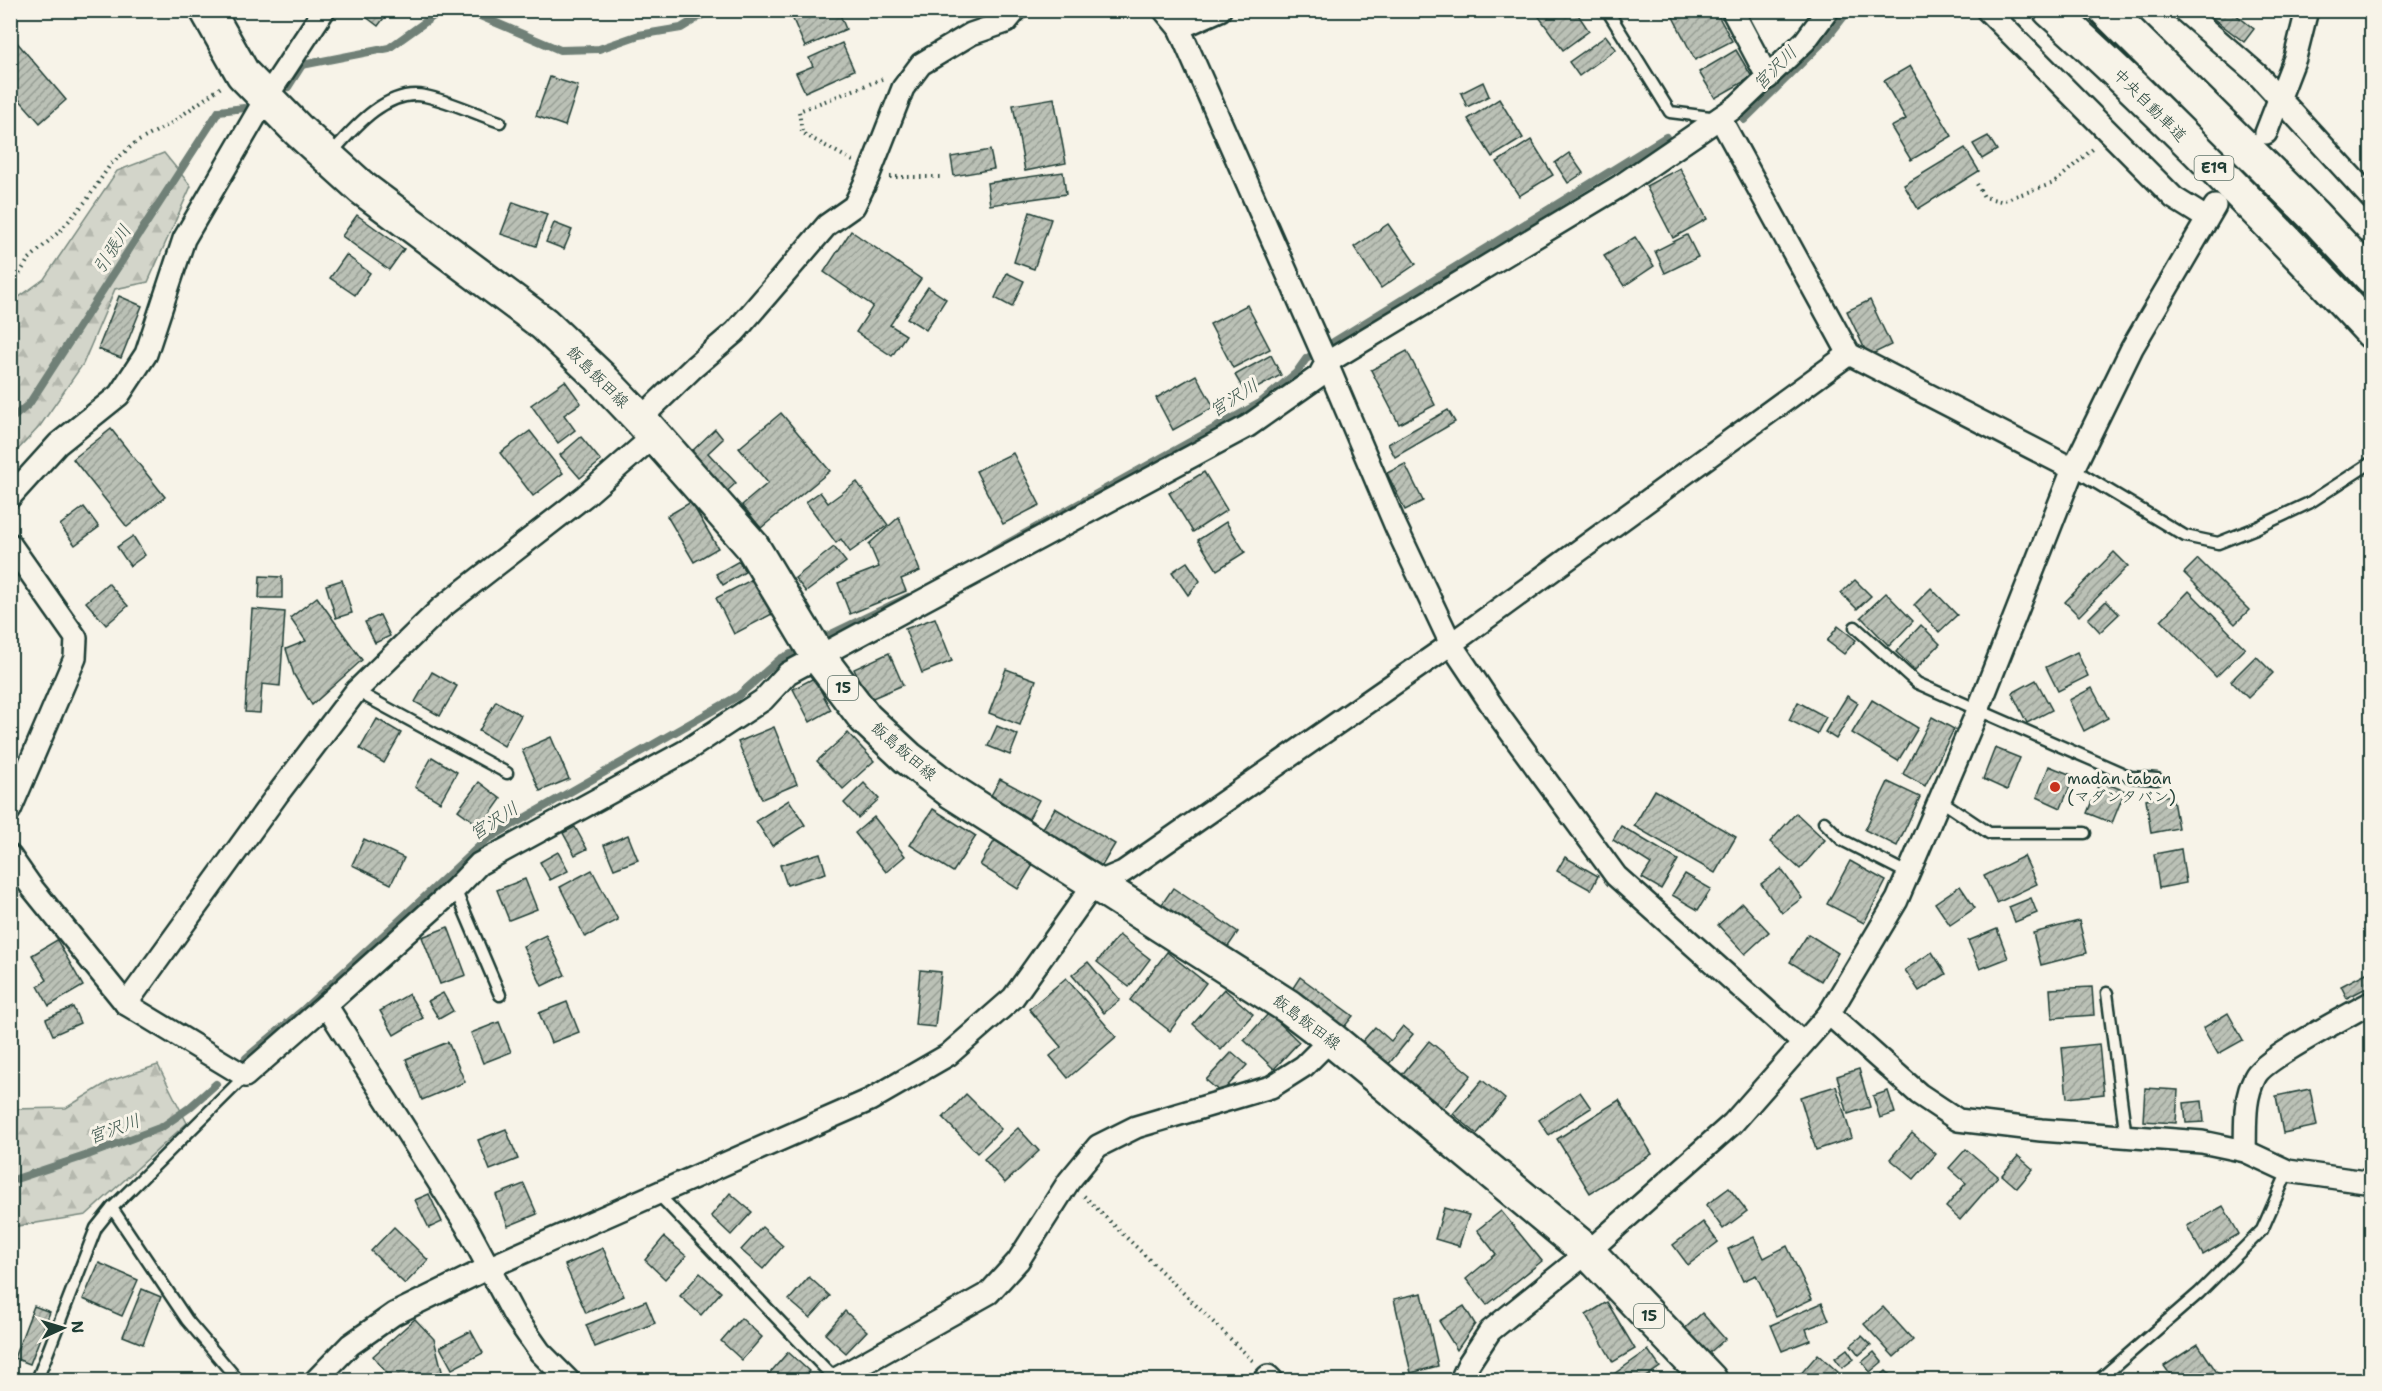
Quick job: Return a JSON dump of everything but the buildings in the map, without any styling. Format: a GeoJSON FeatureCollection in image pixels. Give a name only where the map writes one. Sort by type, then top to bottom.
{"type":"FeatureCollection","features":[{"type":"Feature","properties":{"kind":"main road","name":"飯島飯田線"},"geometry":{"type":"LineString","coordinates":[[207,10],[243,74],[328,158],[363,188],[544,324],[648,427],[752,546],[818,656],[865,718],[908,759],[951,791],[1094,884],[1290,1007],[1588,1252],[1710,1380]]}},
{"type":"Feature","properties":{"kind":"main road","name":"中央自動車道"},"geometry":{"type":"LineString","coordinates":[[2050,10],[2095,51],[2283,236],[2372,332]]}},
{"type":"Feature","properties":{"kind":"main road","name":"E19"},"geometry":{"type":"LineString","coordinates":[[2106,10],[2314,216],[2372,278]]}},
{"type":"Feature","properties":{"kind":"street"},"geometry":{"type":"LineString","coordinates":[[10,497],[58,444],[120,395],[146,354],[184,239],[266,98],[324,10]]}},
{"type":"Feature","properties":{"kind":"street"},"geometry":{"type":"LineString","coordinates":[[126,1004],[277,795],[356,691],[441,608],[585,496],[648,427],[694,367],[735,332],[827,225],[854,206],[868,177],[903,88],[921,64],[972,34],[1006,22],[1016,10]]}},
{"type":"Feature","properties":{"kind":"street"},"geometry":{"type":"LineString","coordinates":[[1164,10],[1179,28],[1396,527],[1451,644],[1499,716],[1616,876],[1803,1043]]}},
{"type":"Feature","properties":{"kind":"street"},"geometry":{"type":"LineString","coordinates":[[1179,28],[1220,10]]}},
{"type":"Feature","properties":{"kind":"street"},"geometry":{"type":"LineString","coordinates":[[1732,10],[1768,78]]}},
{"type":"Feature","properties":{"kind":"street"},"geometry":{"type":"LineString","coordinates":[[10,856],[33,889],[126,1004],[245,1076],[455,889],[479,864],[684,752],[763,700],[788,673],[1248,426],[1319,376],[1325,360],[1620,186],[1737,106],[1805,41],[1828,10]]}},
{"type":"Feature","properties":{"kind":"street"},"geometry":{"type":"LineString","coordinates":[[1461,1380],[1490,1331],[1588,1252],[1733,1123],[1829,1014],[1897,900],[1909,874],[1978,710],[2073,469],[2132,348],[2211,212],[2174,198],[1987,10]]}},
{"type":"Feature","properties":{"kind":"street"},"geometry":{"type":"LineString","coordinates":[[2183,10],[2257,74],[2372,199]]}},
{"type":"Feature","properties":{"kind":"street"},"geometry":{"type":"LineString","coordinates":[[2266,133],[2295,58],[2307,10]]}},
{"type":"Feature","properties":{"kind":"street"},"geometry":{"type":"LineString","coordinates":[[1720,118],[1849,354],[2073,469]]}},
{"type":"Feature","properties":{"kind":"street"},"geometry":{"type":"LineString","coordinates":[[316,1380],[350,1346],[394,1314],[490,1267],[870,1100],[948,1055],[1013,998],[1094,884],[1123,872],[1451,644],[1849,354]]}},
{"type":"Feature","properties":{"kind":"street"},"geometry":{"type":"LineString","coordinates":[[10,543],[76,638],[75,658],[10,810]]}},
{"type":"Feature","properties":{"kind":"street"},"geometry":{"type":"LineString","coordinates":[[2245,1151],[2246,1100],[2256,1075],[2281,1054],[2372,1002]]}},
{"type":"Feature","properties":{"kind":"street"},"geometry":{"type":"LineString","coordinates":[[326,1005],[466,1226],[490,1267],[514,1316],[540,1352],[568,1380]]}},
{"type":"Feature","properties":{"kind":"street"},"geometry":{"type":"LineString","coordinates":[[1829,1014],[1919,1094],[1958,1120],[2126,1137],[2202,1142],[2245,1151],[2288,1171],[2372,1183]]}},
{"type":"Feature","properties":{"kind":"street"},"geometry":{"type":"LineString","coordinates":[[835,1380],[988,1293],[1018,1261],[1069,1181],[1098,1146],[1136,1127],[1271,1087],[1304,1066],[1330,1039]]}},
{"type":"Feature","properties":{"kind":"lane"},"geometry":{"type":"LineString","coordinates":[[1607,10],[1670,112],[1720,118]]}},
{"type":"Feature","properties":{"kind":"lane"},"geometry":{"type":"LineString","coordinates":[[328,158],[360,121],[394,99],[423,95],[500,122]]}},
{"type":"Feature","properties":{"kind":"lane"},"geometry":{"type":"LineString","coordinates":[[2073,469],[2185,536],[2218,543],[2309,503],[2372,462]]}},
{"type":"Feature","properties":{"kind":"lane"},"geometry":{"type":"LineString","coordinates":[[1855,627],[1917,683],[2131,777],[2157,779]]}},
{"type":"Feature","properties":{"kind":"lane"},"geometry":{"type":"LineString","coordinates":[[356,691],[507,773]]}},
{"type":"Feature","properties":{"kind":"lane"},"geometry":{"type":"LineString","coordinates":[[1940,800],[1989,833],[2085,833]]}},
{"type":"Feature","properties":{"kind":"lane"},"geometry":{"type":"LineString","coordinates":[[1824,822],[1842,840],[1909,874]]}},
{"type":"Feature","properties":{"kind":"lane"},"geometry":{"type":"LineString","coordinates":[[455,889],[500,995]]}},
{"type":"Feature","properties":{"kind":"lane"},"geometry":{"type":"LineString","coordinates":[[2107,993],[2126,1137]]}},
{"type":"Feature","properties":{"kind":"lane"},"geometry":{"type":"LineString","coordinates":[[38,1380],[96,1228],[112,1208],[245,1076]]}},
{"type":"Feature","properties":{"kind":"lane"},"geometry":{"type":"LineString","coordinates":[[2099,1380],[2199,1293],[2262,1230],[2288,1171]]}},
{"type":"Feature","properties":{"kind":"lane"},"geometry":{"type":"LineString","coordinates":[[657,1193],[835,1380]]}},
{"type":"Feature","properties":{"kind":"lane"},"geometry":{"type":"LineString","coordinates":[[112,1208],[187,1320],[238,1380]]}},
{"type":"Feature","properties":{"kind":"path"},"geometry":{"type":"LineString","coordinates":[[921,64],[799,111],[802,133],[852,159],[868,177],[940,177]]}},
{"type":"Feature","properties":{"kind":"path"},"geometry":{"type":"LineString","coordinates":[[10,289],[28,260],[61,230],[80,208],[110,165],[135,143],[170,124],[216,89],[243,74]]}},
{"type":"Feature","properties":{"kind":"path"},"geometry":{"type":"LineString","coordinates":[[1977,184],[1984,197],[2001,201],[2054,183],[2086,154],[2111,136]]}},
{"type":"Feature","properties":{"kind":"path"},"geometry":{"type":"LineString","coordinates":[[1069,1181],[1268,1379]]}},
{"type":"Feature","properties":{"kind":"green space"},"geometry":{"type":"Polygon","coordinates":[[[164,153],[191,186],[148,282],[115,289],[83,364],[40,426],[11,457],[11,303],[44,279],[117,171],[164,153]]]}},
{"type":"Feature","properties":{"kind":"green space"},"geometry":{"type":"Polygon","coordinates":[[[158,1065],[187,1123],[86,1215],[11,1227],[11,1109],[66,1108],[110,1081],[158,1065]]]}},
{"type":"Feature","properties":{"kind":"waterway","name":"引張川"},"geometry":{"type":"LineString","coordinates":[[288,87],[302,65],[389,48],[442,10]]}},
{"type":"Feature","properties":{"kind":"waterway","name":"引張川"},"geometry":{"type":"LineString","coordinates":[[466,10],[560,50],[599,49],[639,35],[681,28],[710,10]]}},
{"type":"Feature","properties":{"kind":"waterway","name":"宮沢川"},"geometry":{"type":"LineString","coordinates":[[1744,120],[1827,38],[1849,10]]}},
{"type":"Feature","properties":{"kind":"waterway","name":"引張川"},"geometry":{"type":"LineString","coordinates":[[10,420],[29,404],[219,111],[244,108]]}},
{"type":"Feature","properties":{"kind":"waterway","name":"宮沢川"},"geometry":{"type":"LineString","coordinates":[[990,553],[1260,403],[1296,373],[1306,359],[1666,137]]}},
{"type":"Feature","properties":{"kind":"waterway","name":"宮沢川"},"geometry":{"type":"LineString","coordinates":[[829,635],[908,597]]}},
{"type":"Feature","properties":{"kind":"waterway","name":"宮沢川"},"geometry":{"type":"LineString","coordinates":[[246,1058],[303,1010],[486,840],[738,696],[780,659],[791,654]]}},
{"type":"Feature","properties":{"kind":"waterway","name":"宮沢川"},"geometry":{"type":"LineString","coordinates":[[10,1181],[162,1127],[189,1108],[216,1084]]}},
{"type":"Feature","properties":{"kind":"place","name":"madan taban (マダンタバン)"},"geometry":{"type":"Point","coordinates":[2055,787]}}]}
